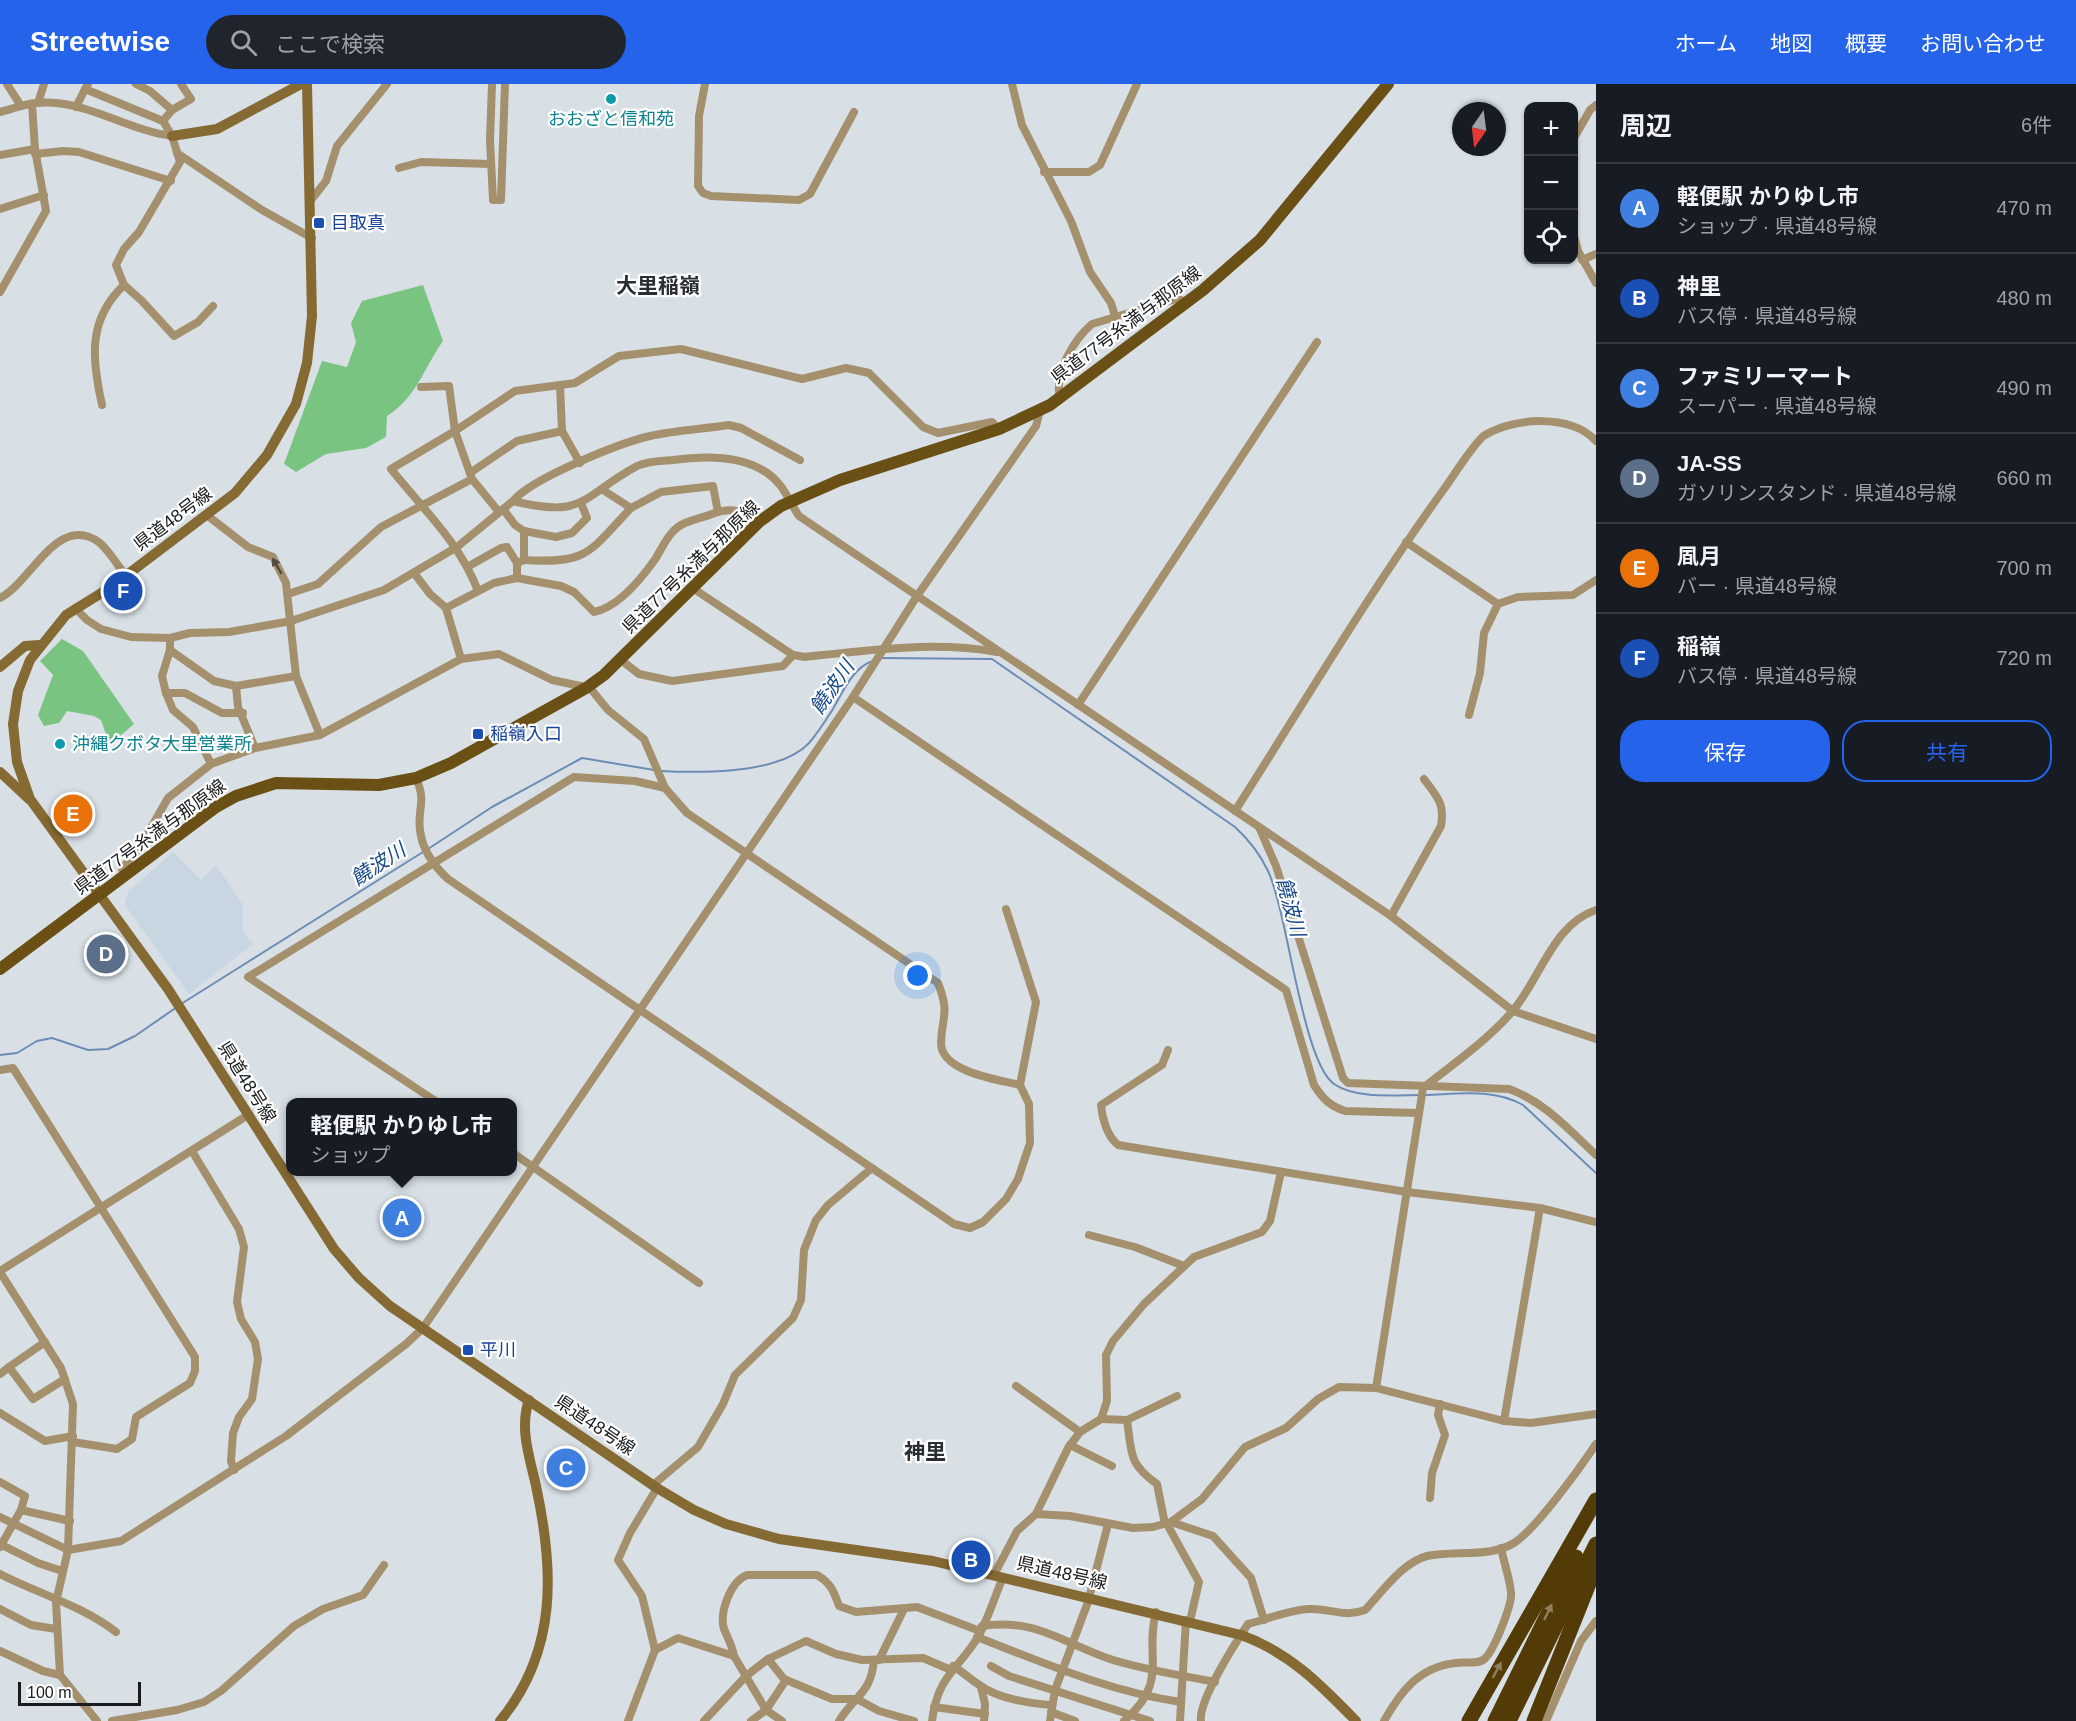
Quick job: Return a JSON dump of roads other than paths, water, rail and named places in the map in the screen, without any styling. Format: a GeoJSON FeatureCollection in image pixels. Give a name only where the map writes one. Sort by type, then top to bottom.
{"type":"FeatureCollection","features":[{"type":"Feature","properties":{"kind":"highway"},"geometry":{"type":"LineString","coordinates":[[1469,1721],[1596,1500]]}},
{"type":"Feature","properties":{"kind":"highway"},"geometry":{"type":"LineString","coordinates":[[1495,1721],[1596,1515]]}},
{"type":"Feature","properties":{"kind":"highway"},"geometry":{"type":"LineString","coordinates":[[1509,1721],[1596,1544]]}},
{"type":"Feature","properties":{"kind":"highway"},"geometry":{"type":"LineString","coordinates":[[1533,1721],[1596,1566]]}},
{"type":"Feature","properties":{"kind":"main road"},"geometry":{"type":"LineString","coordinates":[[172,135],[217,129],[301,84]]}},
{"type":"Feature","properties":{"kind":"main road","name":"県道48号線"},"geometry":{"type":"LineString","coordinates":[[286,1174],[168,989],[30,799],[17,762],[13,724],[18,690],[39,645],[75,608],[126,576],[207,516],[256,471],[278,439],[296,404],[308,363],[311,333],[312,238],[308,84]]}},
{"type":"Feature","properties":{"kind":"main road","name":"県道77号糸満与那原線"},"geometry":{"type":"LineString","coordinates":[[0,969],[216,807],[258,787],[294,782],[379,785],[416,778],[451,763],[586,688],[621,660],[759,522],[789,502],[870,469],[999,429],[1040,411],[1188,302],[1260,240],[1388,84]]}},
{"type":"Feature","properties":{"kind":"main road"},"geometry":{"type":"LineString","coordinates":[[0,668],[25,646],[39,645]]}},
{"type":"Feature","properties":{"kind":"main road"},"geometry":{"type":"LineString","coordinates":[[0,772],[30,799]]}},
{"type":"Feature","properties":{"kind":"main road","name":"県道48号線"},"geometry":{"type":"LineString","coordinates":[[287,1176],[348,1267],[379,1297],[655,1486],[702,1514],[760,1534],[933,1560],[1156,1612],[1241,1635],[1273,1648],[1297,1664],[1356,1721]]}},
{"type":"Feature","properties":{"kind":"main road"},"geometry":{"type":"LineString","coordinates":[[500,1721],[524,1682],[538,1648],[546,1615],[550,1577],[546,1533],[524,1432],[529,1400]]}},
{"type":"Feature","properties":{"kind":"street"},"geometry":{"type":"LineString","coordinates":[[8,84],[21,106]]}},
{"type":"Feature","properties":{"kind":"street"},"geometry":{"type":"LineString","coordinates":[[0,292],[45,216],[44,195],[35,152],[35,103],[44,84]]}},
{"type":"Feature","properties":{"kind":"street"},"geometry":{"type":"LineString","coordinates":[[136,84],[150,91],[172,110]]}},
{"type":"Feature","properties":{"kind":"street"},"geometry":{"type":"LineString","coordinates":[[163,122],[172,110],[191,99],[181,84]]}},
{"type":"Feature","properties":{"kind":"street"},"geometry":{"type":"LineString","coordinates":[[311,200],[326,182],[337,146],[387,84]]}},
{"type":"Feature","properties":{"kind":"street"},"geometry":{"type":"LineString","coordinates":[[492,84],[493,200],[501,200],[505,84]]}},
{"type":"Feature","properties":{"kind":"street"},"geometry":{"type":"LineString","coordinates":[[705,84],[699,116],[698,186],[703,193],[711,196],[799,200],[810,194],[854,112]]}},
{"type":"Feature","properties":{"kind":"street"},"geometry":{"type":"LineString","coordinates":[[1012,84],[1022,125],[1071,221],[1090,272],[1111,303],[1115,316]]}},
{"type":"Feature","properties":{"kind":"street"},"geometry":{"type":"LineString","coordinates":[[1044,172],[1089,172],[1100,165],[1137,84]]}},
{"type":"Feature","properties":{"kind":"street"},"geometry":{"type":"LineString","coordinates":[[76,106],[86,87],[163,122],[172,135],[180,162],[171,181],[120,257],[117,265],[124,285],[174,336],[198,322],[213,306]]}},
{"type":"Feature","properties":{"kind":"street"},"geometry":{"type":"LineString","coordinates":[[0,112],[35,103],[76,106],[154,134],[172,135]]}},
{"type":"Feature","properties":{"kind":"street"},"geometry":{"type":"LineString","coordinates":[[1578,131],[1590,110],[1596,105]]}},
{"type":"Feature","properties":{"kind":"street"},"geometry":{"type":"LineString","coordinates":[[0,155],[80,152],[171,181]]}},
{"type":"Feature","properties":{"kind":"street"},"geometry":{"type":"LineString","coordinates":[[177,153],[262,210],[312,238]]}},
{"type":"Feature","properties":{"kind":"street"},"geometry":{"type":"LineString","coordinates":[[399,168],[421,162],[491,164]]}},
{"type":"Feature","properties":{"kind":"street"},"geometry":{"type":"LineString","coordinates":[[0,209],[44,195]]}},
{"type":"Feature","properties":{"kind":"street"},"geometry":{"type":"LineString","coordinates":[[1578,248],[1582,260],[1596,283]]}},
{"type":"Feature","properties":{"kind":"street"},"geometry":{"type":"LineString","coordinates":[[1582,260],[1596,254]]}},
{"type":"Feature","properties":{"kind":"street"},"geometry":{"type":"LineString","coordinates":[[102,405],[93,364],[100,321],[108,300],[124,285]]}},
{"type":"Feature","properties":{"kind":"street"},"geometry":{"type":"LineString","coordinates":[[1060,398],[1058,389],[1076,339],[1092,324],[1176,299],[1188,302]]}},
{"type":"Feature","properties":{"kind":"street"},"geometry":{"type":"LineString","coordinates":[[1078,705],[1317,342]]}},
{"type":"Feature","properties":{"kind":"street"},"geometry":{"type":"LineString","coordinates":[[478,591],[469,566],[457,547],[392,469],[515,391],[575,383],[619,356],[681,349],[802,379],[846,368],[869,374],[929,430],[948,433],[992,422],[999,429]]}},
{"type":"Feature","properties":{"kind":"street"},"geometry":{"type":"LineString","coordinates":[[560,385],[562,431],[580,463]]}},
{"type":"Feature","properties":{"kind":"street"},"geometry":{"type":"LineString","coordinates":[[422,387],[449,386],[454,431],[471,476],[515,525],[524,531],[556,537],[572,533],[587,518],[581,503]]}},
{"type":"Feature","properties":{"kind":"street"},"geometry":{"type":"LineString","coordinates":[[0,1516],[68,1550],[121,1541],[234,1470],[315,1415],[423,1328],[853,697],[918,596],[1036,426],[1040,411]]}},
{"type":"Feature","properties":{"kind":"street"},"geometry":{"type":"LineString","coordinates":[[1235,811],[1406,542],[1483,435],[1520,423],[1540,421],[1587,432],[1596,441]]}},
{"type":"Feature","properties":{"kind":"street"},"geometry":{"type":"LineString","coordinates":[[75,608],[93,625],[117,636],[170,638],[190,633],[229,632],[291,621],[384,590],[457,547],[520,493],[624,444],[651,436],[729,425],[741,428],[800,460]]}},
{"type":"Feature","properties":{"kind":"street"},"geometry":{"type":"LineString","coordinates":[[288,594],[318,584],[381,526],[471,476],[517,441],[562,431]]}},
{"type":"Feature","properties":{"kind":"street"},"geometry":{"type":"LineString","coordinates":[[513,501],[557,510],[581,503],[639,465],[693,457],[728,457],[752,466],[773,479],[799,516],[1391,916],[1513,1011],[1596,1038]]}},
{"type":"Feature","properties":{"kind":"street"},"geometry":{"type":"LineString","coordinates":[[469,566],[507,547],[520,561],[574,559],[588,552],[631,508],[661,492],[713,486],[718,512]]}},
{"type":"Feature","properties":{"kind":"street"},"geometry":{"type":"LineString","coordinates":[[603,490],[631,508]]}},
{"type":"Feature","properties":{"kind":"street"},"geometry":{"type":"LineString","coordinates":[[446,608],[494,583],[518,578],[561,586],[574,592],[594,612],[600,611],[615,602],[635,584],[669,536],[681,525],[718,512],[735,510],[759,522]]}},
{"type":"Feature","properties":{"kind":"street"},"geometry":{"type":"LineString","coordinates":[[207,516],[248,547],[273,557],[286,583],[296,676],[320,735]]}},
{"type":"Feature","properties":{"kind":"street"},"geometry":{"type":"LineString","coordinates":[[518,578],[524,531]]}},
{"type":"Feature","properties":{"kind":"street"},"geometry":{"type":"LineString","coordinates":[[0,598],[11,591],[54,544],[73,536],[86,537],[99,543],[126,576]]}},
{"type":"Feature","properties":{"kind":"street"},"geometry":{"type":"LineString","coordinates":[[1406,542],[1498,604]]}},
{"type":"Feature","properties":{"kind":"street"},"geometry":{"type":"LineString","coordinates":[[414,573],[430,594],[446,608],[461,658]]}},
{"type":"Feature","properties":{"kind":"street"},"geometry":{"type":"LineString","coordinates":[[1469,715],[1480,673],[1484,633],[1498,604],[1518,597],[1573,595],[1596,579]]}},
{"type":"Feature","properties":{"kind":"street"},"geometry":{"type":"LineString","coordinates":[[694,589],[793,655],[805,657],[885,648],[974,648],[1001,653]]}},
{"type":"Feature","properties":{"kind":"street"},"geometry":{"type":"LineString","coordinates":[[170,638],[170,650],[162,676],[166,693],[173,711],[193,727],[211,764]]}},
{"type":"Feature","properties":{"kind":"street"},"geometry":{"type":"LineString","coordinates":[[170,650],[214,681],[236,686],[296,676]]}},
{"type":"Feature","properties":{"kind":"street"},"geometry":{"type":"LineString","coordinates":[[125,876],[123,869],[140,847],[168,798],[211,764],[255,747],[320,735],[461,658],[499,654],[552,680],[590,688],[608,710],[644,739],[665,788],[687,813],[938,983],[945,1002],[946,1019],[941,1043],[948,1059],[964,1070],[1020,1085]]}},
{"type":"Feature","properties":{"kind":"street"},"geometry":{"type":"LineString","coordinates":[[621,660],[639,674],[672,681],[783,666],[793,655]]}},
{"type":"Feature","properties":{"kind":"street"},"geometry":{"type":"LineString","coordinates":[[236,686],[238,707],[243,713],[255,747]]}},
{"type":"Feature","properties":{"kind":"street"},"geometry":{"type":"LineString","coordinates":[[166,693],[185,693],[222,713],[243,713]]}},
{"type":"Feature","properties":{"kind":"street"},"geometry":{"type":"LineString","coordinates":[[853,697],[1286,990],[1314,1085],[1322,1098],[1334,1107],[1345,1111],[1418,1113]]}},
{"type":"Feature","properties":{"kind":"street"},"geometry":{"type":"LineString","coordinates":[[431,1098],[248,977],[574,777],[635,781],[665,788]]}},
{"type":"Feature","properties":{"kind":"street"},"geometry":{"type":"LineString","coordinates":[[416,778],[423,798],[420,830],[432,864],[448,879],[638,1011],[954,1224],[970,1228],[983,1222],[1006,1199],[1018,1179],[1030,1143],[1029,1104],[1020,1085],[1036,1002],[1005,909]]}},
{"type":"Feature","properties":{"kind":"street"},"geometry":{"type":"LineString","coordinates":[[1391,916],[1441,826],[1444,811],[1424,779]]}},
{"type":"Feature","properties":{"kind":"street"},"geometry":{"type":"LineString","coordinates":[[1258,826],[1276,866],[1343,1078],[1348,1083],[1423,1088],[1509,1089],[1526,1095],[1547,1109],[1596,1155]]}},
{"type":"Feature","properties":{"kind":"street"},"geometry":{"type":"LineString","coordinates":[[1376,1388],[1423,1088],[1491,1036],[1513,1011],[1563,935],[1584,915],[1596,910]]}},
{"type":"Feature","properties":{"kind":"street"},"geometry":{"type":"LineString","coordinates":[[1167,1050],[1162,1065],[1101,1105],[1102,1116],[1113,1141],[1118,1145],[1407,1192],[1540,1208],[1596,1222]]}},
{"type":"Feature","properties":{"kind":"street"},"geometry":{"type":"LineString","coordinates":[[0,1070],[13,1068],[195,1357],[195,1371],[190,1383],[136,1418],[132,1439],[117,1449],[73,1439],[45,1441],[0,1413]]}},
{"type":"Feature","properties":{"kind":"street"},"geometry":{"type":"LineString","coordinates":[[97,1721],[60,1675],[56,1629],[56,1598],[68,1550],[73,1404],[65,1379],[45,1342],[0,1271],[249,1115]]}},
{"type":"Feature","properties":{"kind":"street"},"geometry":{"type":"LineString","coordinates":[[192,1151],[239,1229],[244,1247],[237,1302],[242,1319],[255,1342],[258,1359],[252,1399],[239,1417],[233,1433],[231,1461],[234,1470]]}},
{"type":"Feature","properties":{"kind":"street"},"geometry":{"type":"LineString","coordinates":[[517,1156],[699,1283]]}},
{"type":"Feature","properties":{"kind":"street"},"geometry":{"type":"LineString","coordinates":[[628,1721],[656,1650],[642,1596],[618,1560],[655,1486],[698,1447],[723,1404],[735,1375],[793,1318],[801,1299],[804,1250],[816,1220],[828,1204],[872,1168]]}},
{"type":"Feature","properties":{"kind":"street"},"geometry":{"type":"LineString","coordinates":[[1101,1419],[1107,1401],[1106,1355],[1113,1341],[1144,1304],[1194,1257],[1262,1232],[1270,1221],[1281,1172]]}},
{"type":"Feature","properties":{"kind":"street"},"geometry":{"type":"LineString","coordinates":[[1504,1420],[1540,1208]]}},
{"type":"Feature","properties":{"kind":"street"},"geometry":{"type":"LineString","coordinates":[[1089,1235],[1135,1247],[1184,1266]]}},
{"type":"Feature","properties":{"kind":"street"},"geometry":{"type":"LineString","coordinates":[[0,1374],[45,1342]]}},
{"type":"Feature","properties":{"kind":"street"},"geometry":{"type":"LineString","coordinates":[[9,1367],[33,1399],[65,1379]]}},
{"type":"Feature","properties":{"kind":"street"},"geometry":{"type":"LineString","coordinates":[[1016,1386],[1080,1432]]}},
{"type":"Feature","properties":{"kind":"street"},"geometry":{"type":"LineString","coordinates":[[1168,1523],[1202,1498],[1245,1447],[1286,1428],[1329,1391],[1353,1386],[1376,1388],[1504,1420],[1531,1422],[1596,1414]]}},
{"type":"Feature","properties":{"kind":"street"},"geometry":{"type":"LineString","coordinates":[[932,1721],[934,1707],[952,1668],[980,1631],[998,1576],[1017,1531],[1036,1514],[1070,1445],[1080,1432],[1101,1419],[1127,1420],[1178,1396]]}},
{"type":"Feature","properties":{"kind":"street"},"geometry":{"type":"LineString","coordinates":[[1430,1498],[1432,1473],[1445,1434],[1438,1415],[1440,1404]]}},
{"type":"Feature","properties":{"kind":"street"},"geometry":{"type":"LineString","coordinates":[[1127,1420],[1134,1464],[1138,1470],[1157,1484],[1168,1523],[1199,1582],[1188,1620],[1180,1721]]}},
{"type":"Feature","properties":{"kind":"street"},"geometry":{"type":"LineString","coordinates":[[1201,1721],[1207,1696],[1248,1624],[1307,1609],[1347,1615],[1357,1613],[1365,1610],[1411,1564],[1426,1556],[1501,1548],[1513,1544],[1524,1534],[1596,1444]]}},
{"type":"Feature","properties":{"kind":"street"},"geometry":{"type":"LineString","coordinates":[[1070,1445],[1112,1466]]}},
{"type":"Feature","properties":{"kind":"street"},"geometry":{"type":"LineString","coordinates":[[0,1482],[25,1496],[21,1510],[0,1545],[38,1563],[62,1571]]}},
{"type":"Feature","properties":{"kind":"street"},"geometry":{"type":"LineString","coordinates":[[21,1510],[70,1521]]}},
{"type":"Feature","properties":{"kind":"street"},"geometry":{"type":"LineString","coordinates":[[1036,1514],[1070,1516],[1133,1528],[1168,1523],[1213,1536],[1251,1578],[1264,1620]]}},
{"type":"Feature","properties":{"kind":"street"},"geometry":{"type":"LineString","coordinates":[[1051,1713],[1055,1690],[1074,1643],[1108,1524]]}},
{"type":"Feature","properties":{"kind":"street"},"geometry":{"type":"LineString","coordinates":[[1384,1721],[1404,1689],[1426,1671],[1451,1663],[1474,1663],[1488,1655],[1510,1602],[1511,1592],[1501,1548]]}},
{"type":"Feature","properties":{"kind":"street"},"geometry":{"type":"LineString","coordinates":[[112,1721],[177,1710],[204,1702],[221,1691],[294,1626],[323,1610],[363,1595],[384,1565]]}},
{"type":"Feature","properties":{"kind":"street"},"geometry":{"type":"LineString","coordinates":[[0,1574],[38,1593],[56,1598],[94,1615],[116,1632]]}},
{"type":"Feature","properties":{"kind":"street"},"geometry":{"type":"LineString","coordinates":[[782,1721],[766,1710],[734,1656],[724,1619],[732,1588],[737,1580],[747,1575],[817,1575],[826,1580],[839,1606],[856,1612],[917,1607],[980,1631],[1062,1670],[1146,1697],[1181,1702]]}},
{"type":"Feature","properties":{"kind":"street"},"geometry":{"type":"LineString","coordinates":[[0,1609],[31,1625],[56,1629]]}},
{"type":"Feature","properties":{"kind":"street"},"geometry":{"type":"LineString","coordinates":[[839,1721],[849,1705],[868,1688],[877,1660],[904,1609]]}},
{"type":"Feature","properties":{"kind":"street"},"geometry":{"type":"LineString","coordinates":[[1127,1718],[1146,1697],[1154,1670],[1156,1612]]}},
{"type":"Feature","properties":{"kind":"street"},"geometry":{"type":"LineString","coordinates":[[1546,1721],[1581,1641],[1596,1621]]}},
{"type":"Feature","properties":{"kind":"street"},"geometry":{"type":"LineString","coordinates":[[980,1631],[1007,1622],[1030,1627],[1110,1659],[1215,1683]]}},
{"type":"Feature","properties":{"kind":"street"},"geometry":{"type":"LineString","coordinates":[[656,1650],[678,1638],[734,1656]]}},
{"type":"Feature","properties":{"kind":"street"},"geometry":{"type":"LineString","coordinates":[[707,1721],[746,1676],[768,1659],[806,1641],[836,1654],[862,1660],[923,1658],[973,1678],[981,1687],[1075,1721]]}},
{"type":"Feature","properties":{"kind":"street"},"geometry":{"type":"LineString","coordinates":[[0,1651],[43,1671],[60,1675]]}},
{"type":"Feature","properties":{"kind":"street"},"geometry":{"type":"LineString","coordinates":[[768,1659],[786,1680],[832,1698],[857,1700],[879,1711],[914,1721]]}},
{"type":"Feature","properties":{"kind":"street"},"geometry":{"type":"LineString","coordinates":[[991,1666],[1009,1676],[1055,1690],[1127,1718],[1150,1721]]}},
{"type":"Feature","properties":{"kind":"street"},"geometry":{"type":"LineString","coordinates":[[752,1721],[766,1710],[786,1680]]}},
{"type":"Feature","properties":{"kind":"street"},"geometry":{"type":"LineString","coordinates":[[934,1707],[985,1719],[981,1687]]}},
{"type":"Feature","properties":{"kind":"waterway","name":"饒波川"},"geometry":{"type":"LineString","coordinates":[[881,658],[992,659],[1235,827],[1254,847],[1268,871],[1282,919],[1304,1018],[1323,1070],[1334,1084],[1353,1092],[1375,1095],[1419,1095]]}},
{"type":"Feature","properties":{"kind":"waterway","name":"饒波川"},"geometry":{"type":"LineString","coordinates":[[660,771],[696,772],[739,769],[779,761],[796,753],[816,735],[854,674],[873,661]]}},
{"type":"Feature","properties":{"kind":"waterway","name":"饒波川"},"geometry":{"type":"LineString","coordinates":[[428,849],[492,807],[582,758],[654,770]]}},
{"type":"Feature","properties":{"kind":"waterway","name":"饒波川"},"geometry":{"type":"LineString","coordinates":[[181,1004],[423,852]]}},
{"type":"Feature","properties":{"kind":"waterway","name":"饒波川"},"geometry":{"type":"LineString","coordinates":[[0,1055],[17,1053],[37,1041],[52,1038],[88,1050],[108,1049],[135,1036],[177,1007]]}},
{"type":"Feature","properties":{"kind":"waterway","name":"饒波川"},"geometry":{"type":"LineString","coordinates":[[1425,1095],[1488,1094],[1523,1105],[1596,1173]]}},
{"type":"Feature","properties":{"kind":"place","name":"おおざと信和苑"},"geometry":{"type":"Point","coordinates":[611,99]}},
{"type":"Feature","properties":{"kind":"place","name":"目取真"},"geometry":{"type":"Point","coordinates":[319,223]}},
{"type":"Feature","properties":{"kind":"place","name":"稲嶺"},"geometry":{"type":"Point","coordinates":[123,591]}},
{"type":"Feature","properties":{"kind":"place","name":"稲嶺入口"},"geometry":{"type":"Point","coordinates":[478,734]}},
{"type":"Feature","properties":{"kind":"place","name":"沖縄クボタ大里営業所"},"geometry":{"type":"Point","coordinates":[60,744]}},
{"type":"Feature","properties":{"kind":"place","name":"凮月"},"geometry":{"type":"Point","coordinates":[73,814]}},
{"type":"Feature","properties":{"kind":"place","name":"JA-SS"},"geometry":{"type":"Point","coordinates":[106,954]}},
{"type":"Feature","properties":{"kind":"place","name":"軽便駅 かりゆし市"},"geometry":{"type":"Point","coordinates":[402,1218]}},
{"type":"Feature","properties":{"kind":"place","name":"平川"},"geometry":{"type":"Point","coordinates":[468,1350]}},
{"type":"Feature","properties":{"kind":"place","name":"ファミリーマート"},"geometry":{"type":"Point","coordinates":[566,1468]}},
{"type":"Feature","properties":{"kind":"place","name":"神里"},"geometry":{"type":"Point","coordinates":[971,1560]}},
{"type":"Feature","properties":{"kind":"district","name":"大里稲嶺"},"geometry":{"type":"Point","coordinates":[658,285]}},
{"type":"Feature","properties":{"kind":"district","name":"神里"},"geometry":{"type":"Point","coordinates":[925,1451]}}]}
